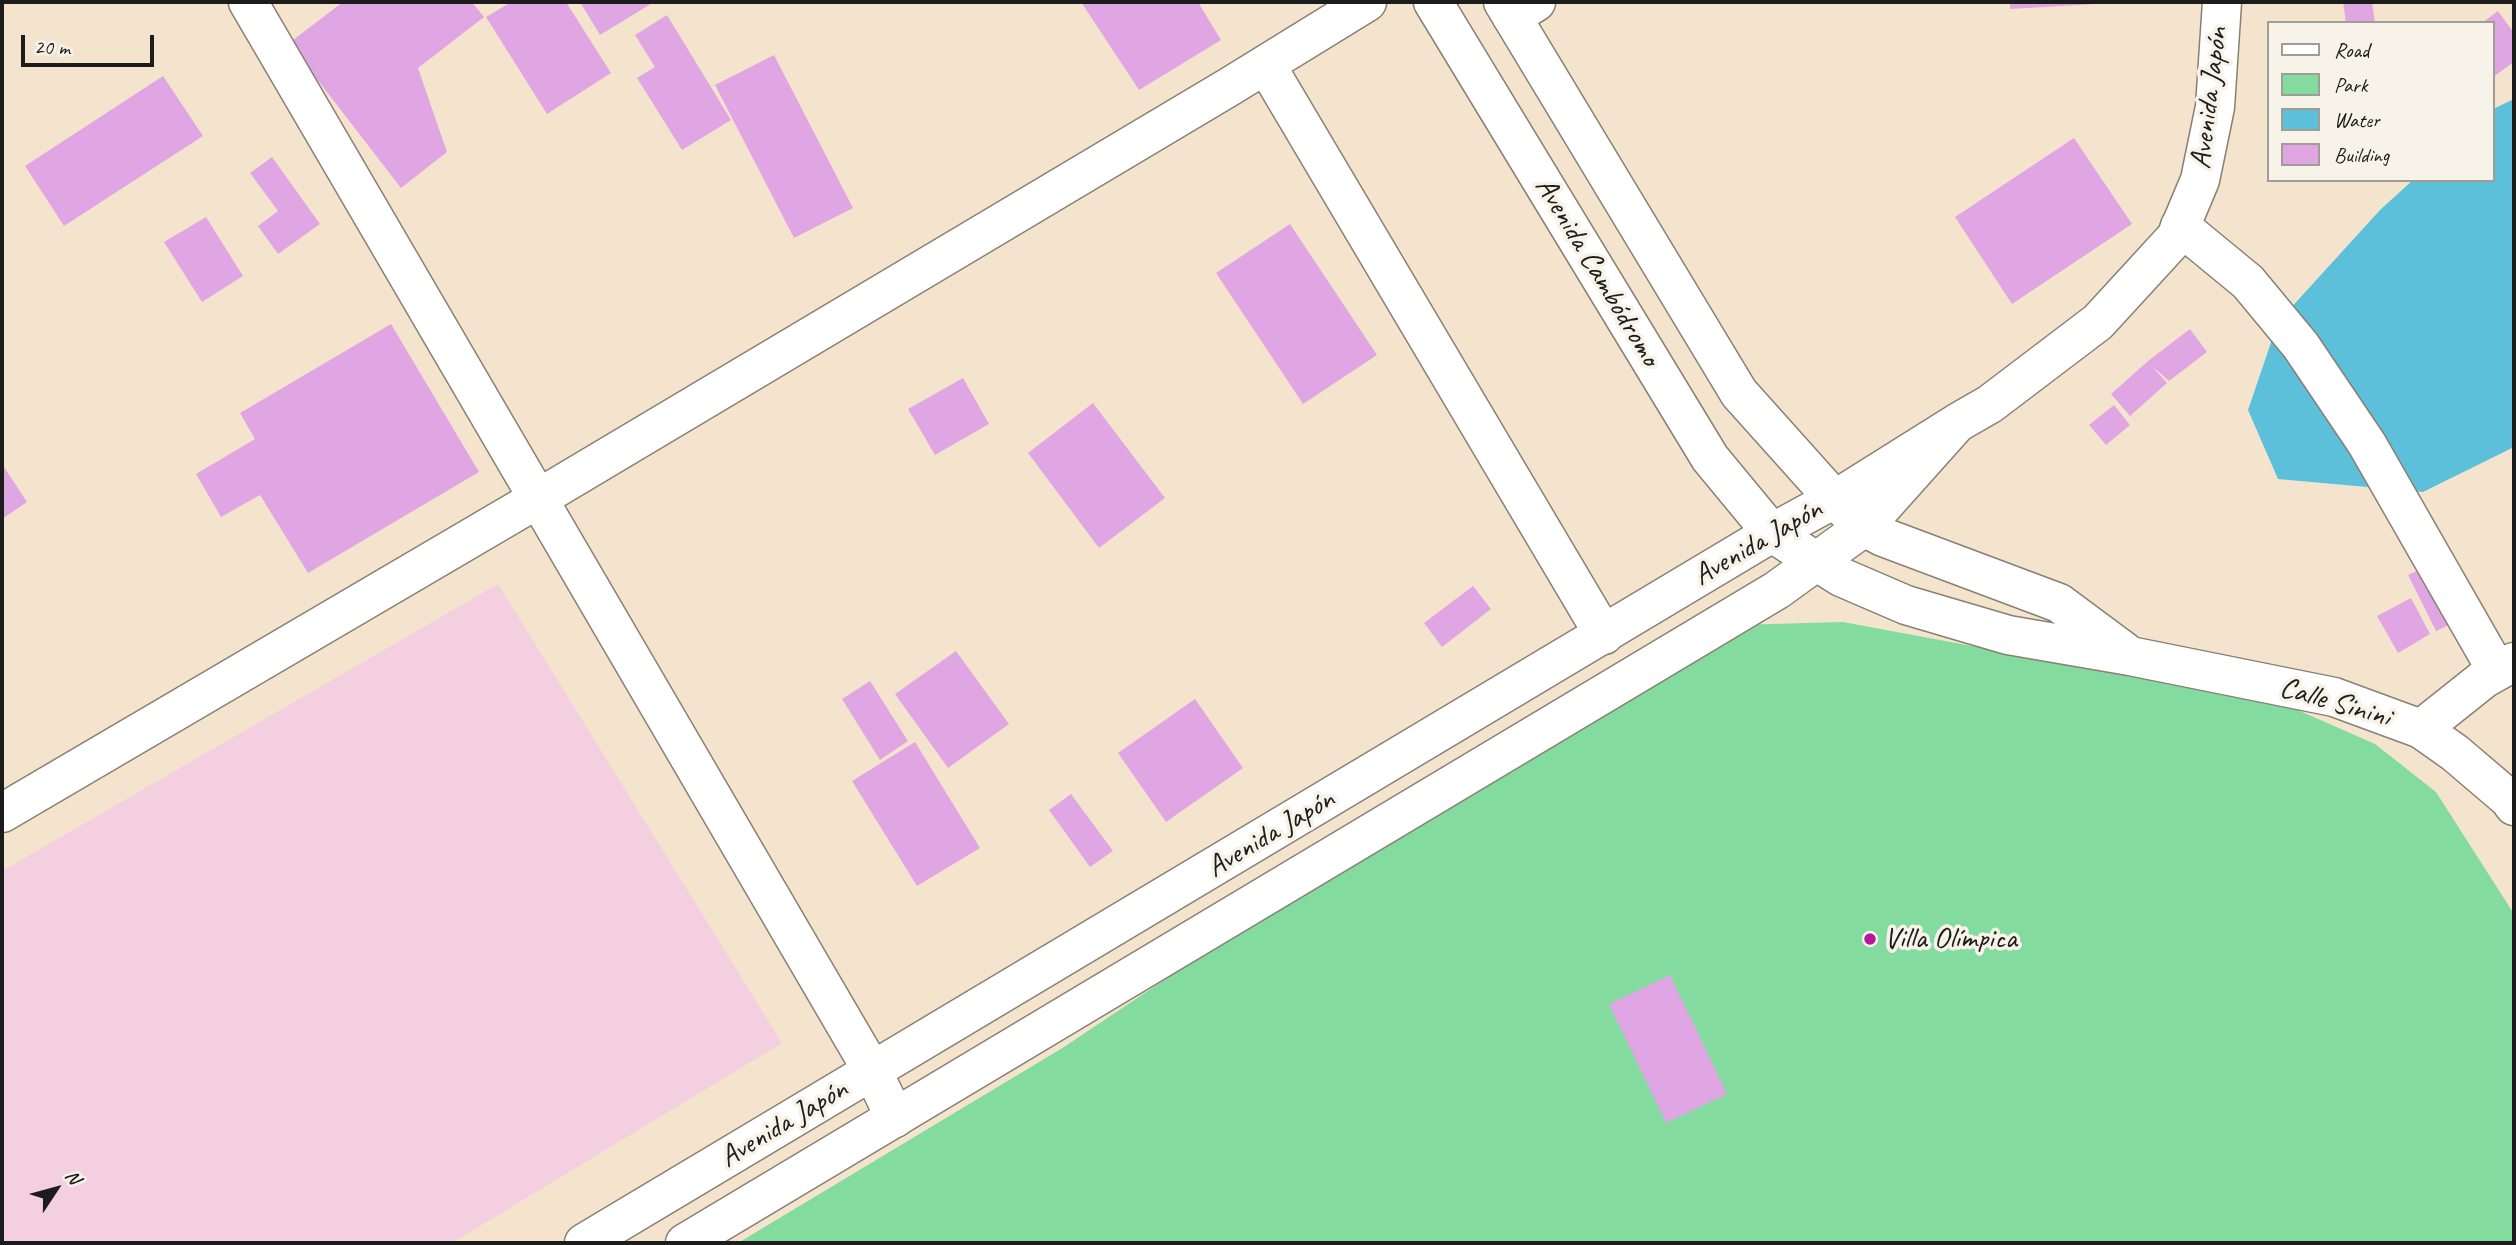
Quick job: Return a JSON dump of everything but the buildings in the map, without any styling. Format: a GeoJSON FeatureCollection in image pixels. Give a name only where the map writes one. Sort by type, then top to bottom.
{"type":"FeatureCollection","features":[{"type":"Feature","properties":{"kind":"street"},"geometry":{"type":"LineString","coordinates":[[248,2],[873,1072],[895,1118]]}},
{"type":"Feature","properties":{"kind":"street"},"geometry":{"type":"LineString","coordinates":[[2,813],[539,498],[1266,65],[1367,2]]}},
{"type":"Feature","properties":{"kind":"street","name":"Avenida Cambódromo"},"geometry":{"type":"LineString","coordinates":[[1433,2],[1710,458],[1772,533]]}},
{"type":"Feature","properties":{"kind":"street","name":"Avenida Japón"},"geometry":{"type":"LineString","coordinates":[[584,1243],[1990,404],[2098,322],[2176,237],[2200,180],[2215,107],[2222,2]]}},
{"type":"Feature","properties":{"kind":"street","name":"Avenida Cambódromo"},"geometry":{"type":"LineString","coordinates":[[1517,7],[1739,393],[1834,499]]}},
{"type":"Feature","properties":{"kind":"street"},"geometry":{"type":"LineString","coordinates":[[1266,65],[1604,635]]}},
{"type":"Feature","properties":{"kind":"street"},"geometry":{"type":"LineString","coordinates":[[2180,226],[2248,282],[2301,346],[2367,444],[2506,666],[2421,729]]}},
{"type":"Feature","properties":{"kind":"street","name":"Avenida Japón"},"geometry":{"type":"LineString","coordinates":[[685,1243],[1777,590],[1864,527],[1957,423]]}},
{"type":"Feature","properties":{"kind":"street","name":"Calle Sinini"},"geometry":{"type":"LineString","coordinates":[[1834,499],[1864,527],[1883,537],[2059,603],[2130,656]]}},
{"type":"Feature","properties":{"kind":"street","name":"Calle Sinini"},"geometry":{"type":"LineString","coordinates":[[1772,533],[1841,577],[1919,608],[2008,635],[2130,656],[2334,697],[2421,729],[2455,753],[2514,806]]}},
{"type":"Feature","properties":{"kind":"shaded area"},"geometry":{"type":"Polygon","coordinates":[[[498,584],[782,1043],[452,1243],[2,1243],[2,871],[498,584]]]}},
{"type":"Feature","properties":{"kind":"green space","name":"Villa Olímpica"},"geometry":{"type":"Polygon","coordinates":[[[1843,622],[2284,704],[2375,744],[2436,792],[2514,914],[2514,1243],[738,1243],[1064,1047],[1188,964],[1736,625],[1843,622]]]}},
{"type":"Feature","properties":{"kind":"water"},"geometry":{"type":"Polygon","coordinates":[[[2514,99],[2514,447],[2423,492],[2278,479],[2248,410],[2278,322],[2380,210],[2411,182],[2495,182],[2495,108],[2514,99]]]}},
{"type":"Feature","properties":{"kind":"place","name":"Villa Olímpica"},"geometry":{"type":"Point","coordinates":[1870,939]}}]}
